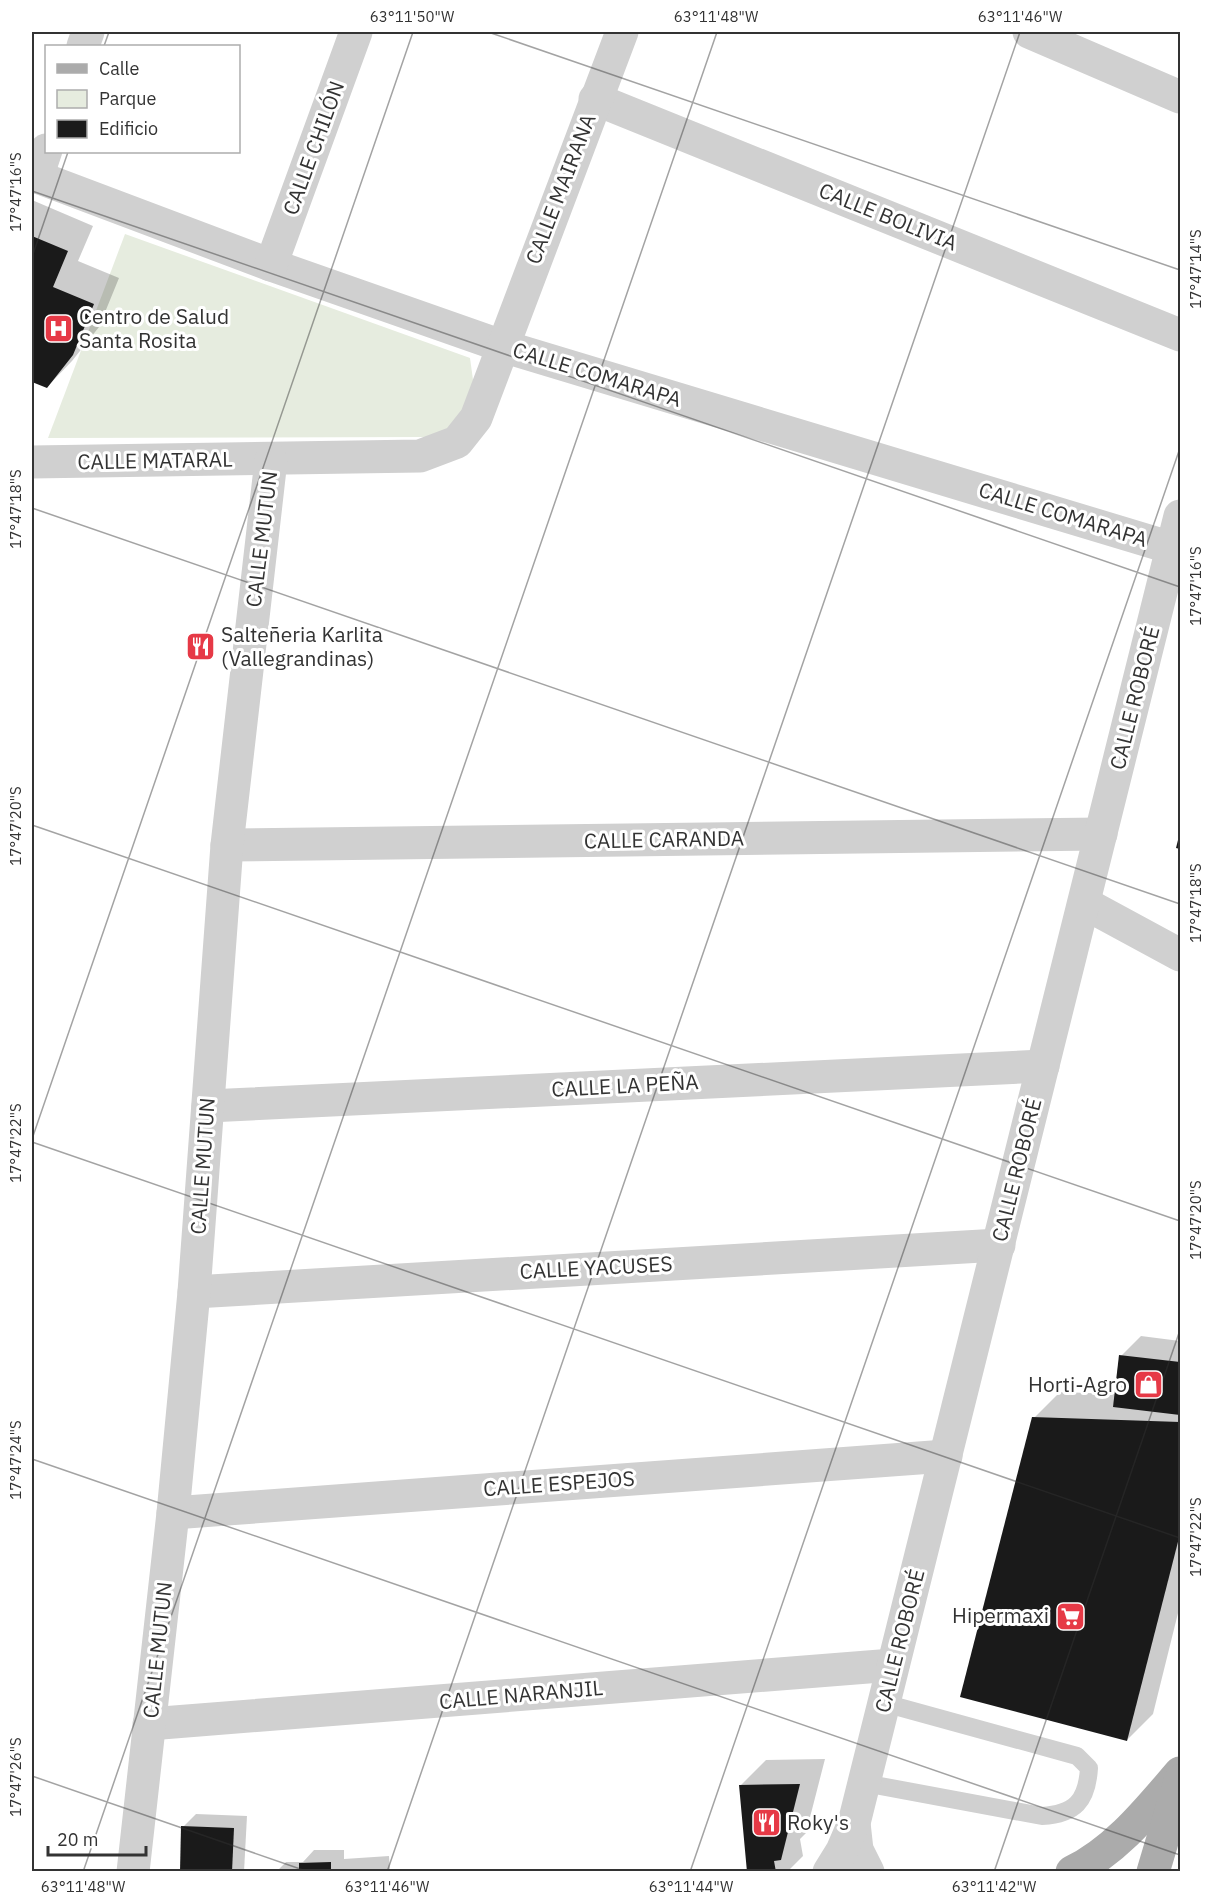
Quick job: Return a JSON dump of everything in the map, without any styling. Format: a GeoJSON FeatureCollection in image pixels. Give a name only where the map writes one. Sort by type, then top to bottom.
{"type":"FeatureCollection","features":[{"type":"Feature","properties":{"kind":"main road"},"geometry":{"type":"LineString","coordinates":[[1072,1872],[1084,1866],[1133,1827],[1180,1773]]}},
{"type":"Feature","properties":{"kind":"main road"},"geometry":{"type":"LineString","coordinates":[[1153,1872],[1180,1779]]}},
{"type":"Feature","properties":{"kind":"street","name":"CALLE CHILÓN"},"geometry":{"type":"LineString","coordinates":[[271,265],[356,32]]}},
{"type":"Feature","properties":{"kind":"street","name":"CALLE MAIRANA"},"geometry":{"type":"LineString","coordinates":[[502,346],[622,32]]}},
{"type":"Feature","properties":{"kind":"street"},"geometry":{"type":"LineString","coordinates":[[1029,32],[1180,97]]}},
{"type":"Feature","properties":{"kind":"street","name":"CALLE BOLIVIA"},"geometry":{"type":"LineString","coordinates":[[595,99],[1180,335]]}},
{"type":"Feature","properties":{"kind":"street","name":"CALLE COMARAPA"},"geometry":{"type":"LineString","coordinates":[[38,167],[271,265],[502,346],[1173,548]]}},
{"type":"Feature","properties":{"kind":"street","name":"CALLE MATARAL"},"geometry":{"type":"LineString","coordinates":[[32,462],[420,456],[457,442],[476,418],[502,346]]}},
{"type":"Feature","properties":{"kind":"street","name":"CALLE MUTUN"},"geometry":{"type":"LineString","coordinates":[[132,1872],[173,1513],[194,1292],[227,845],[271,460]]}},
{"type":"Feature","properties":{"kind":"street","name":"CALLE ROBORÉ"},"geometry":{"type":"LineString","coordinates":[[829,1872],[842,1851],[854,1823],[1180,516]]}},
{"type":"Feature","properties":{"kind":"street","name":"CALLE CARANDA"},"geometry":{"type":"LineString","coordinates":[[227,845],[1101,834]]}},
{"type":"Feature","properties":{"kind":"street"},"geometry":{"type":"LineString","coordinates":[[1084,903],[1180,956]]}},
{"type":"Feature","properties":{"kind":"street","name":"CALLE LA PEÑA"},"geometry":{"type":"LineString","coordinates":[[208,1106],[1043,1066]]}},
{"type":"Feature","properties":{"kind":"street","name":"CALLE YACUSES"},"geometry":{"type":"LineString","coordinates":[[194,1292],[999,1245]]}},
{"type":"Feature","properties":{"kind":"street","name":"CALLE ESPEJOS"},"geometry":{"type":"LineString","coordinates":[[173,1513],[946,1456]]}},
{"type":"Feature","properties":{"kind":"street","name":"CALLE NARANJIL"},"geometry":{"type":"LineString","coordinates":[[149,1724],[893,1665]]}},
{"type":"Feature","properties":{"kind":"street","name":"CALLE ROBORÉ"},"geometry":{"type":"LineString","coordinates":[[854,1823],[857,1850],[868,1872]]}},
{"type":"Feature","properties":{"kind":"lane"},"geometry":{"type":"LineString","coordinates":[[864,1784],[1042,1816],[1064,1815],[1079,1802],[1088,1786],[1089,1768],[1077,1756],[884,1703]]}},
{"type":"Feature","properties":{"kind":"green space"},"geometry":{"type":"Polygon","coordinates":[[[125,234],[470,358],[474,387],[467,407],[446,432],[426,437],[48,438],[125,234]]]}},
{"type":"Feature","properties":{"kind":"building","name":"Centro de Salud Santa Rosita"},"geometry":{"type":"Polygon","coordinates":[[[32,236],[68,251],[53,287],[94,304],[73,355],[47,388],[32,382],[32,236]]]}},
{"type":"Feature","properties":{"kind":"building"},"geometry":{"type":"Polygon","coordinates":[[[1180,832],[1180,849],[1176,848],[1180,832]]]}},
{"type":"Feature","properties":{"kind":"building","name":"Horti-Agro"},"geometry":{"type":"Polygon","coordinates":[[[1119,1355],[1180,1362],[1180,1415],[1113,1407],[1119,1355]]]}},
{"type":"Feature","properties":{"kind":"building","name":"Hipermaxi"},"geometry":{"type":"Polygon","coordinates":[[[1032,1417],[1180,1422],[1180,1534],[1127,1741],[960,1697],[1032,1417]]]}},
{"type":"Feature","properties":{"kind":"building","name":"Roky's"},"geometry":{"type":"Polygon","coordinates":[[[800,1784],[781,1860],[774,1861],[776,1872],[747,1872],[739,1785],[800,1784]]]}},
{"type":"Feature","properties":{"kind":"building"},"geometry":{"type":"Polygon","coordinates":[[[181,1826],[234,1828],[232,1872],[180,1872],[181,1826]]]}},
{"type":"Feature","properties":{"kind":"building"},"geometry":{"type":"Polygon","coordinates":[[[331,1862],[331,1872],[299,1872],[299,1863],[331,1862]]]}},
{"type":"Feature","properties":{"kind":"building"},"geometry":{"type":"Polygon","coordinates":[[[376,1869],[376,1872],[361,1872],[361,1870],[376,1869]]]}},
{"type":"Feature","properties":{"kind":"place","name":"Centro de Salud Santa Rosita"},"geometry":{"type":"Point","coordinates":[58,329]}},
{"type":"Feature","properties":{"kind":"place","name":"Salteñeria Karlita (Vallegrandinas)"},"geometry":{"type":"Point","coordinates":[200,647]}},
{"type":"Feature","properties":{"kind":"place","name":"Horti-Agro"},"geometry":{"type":"Point","coordinates":[1148,1385]}},
{"type":"Feature","properties":{"kind":"place","name":"Hipermaxi"},"geometry":{"type":"Point","coordinates":[1070,1616]}},
{"type":"Feature","properties":{"kind":"place","name":"Roky's"},"geometry":{"type":"Point","coordinates":[766,1823]}}]}
